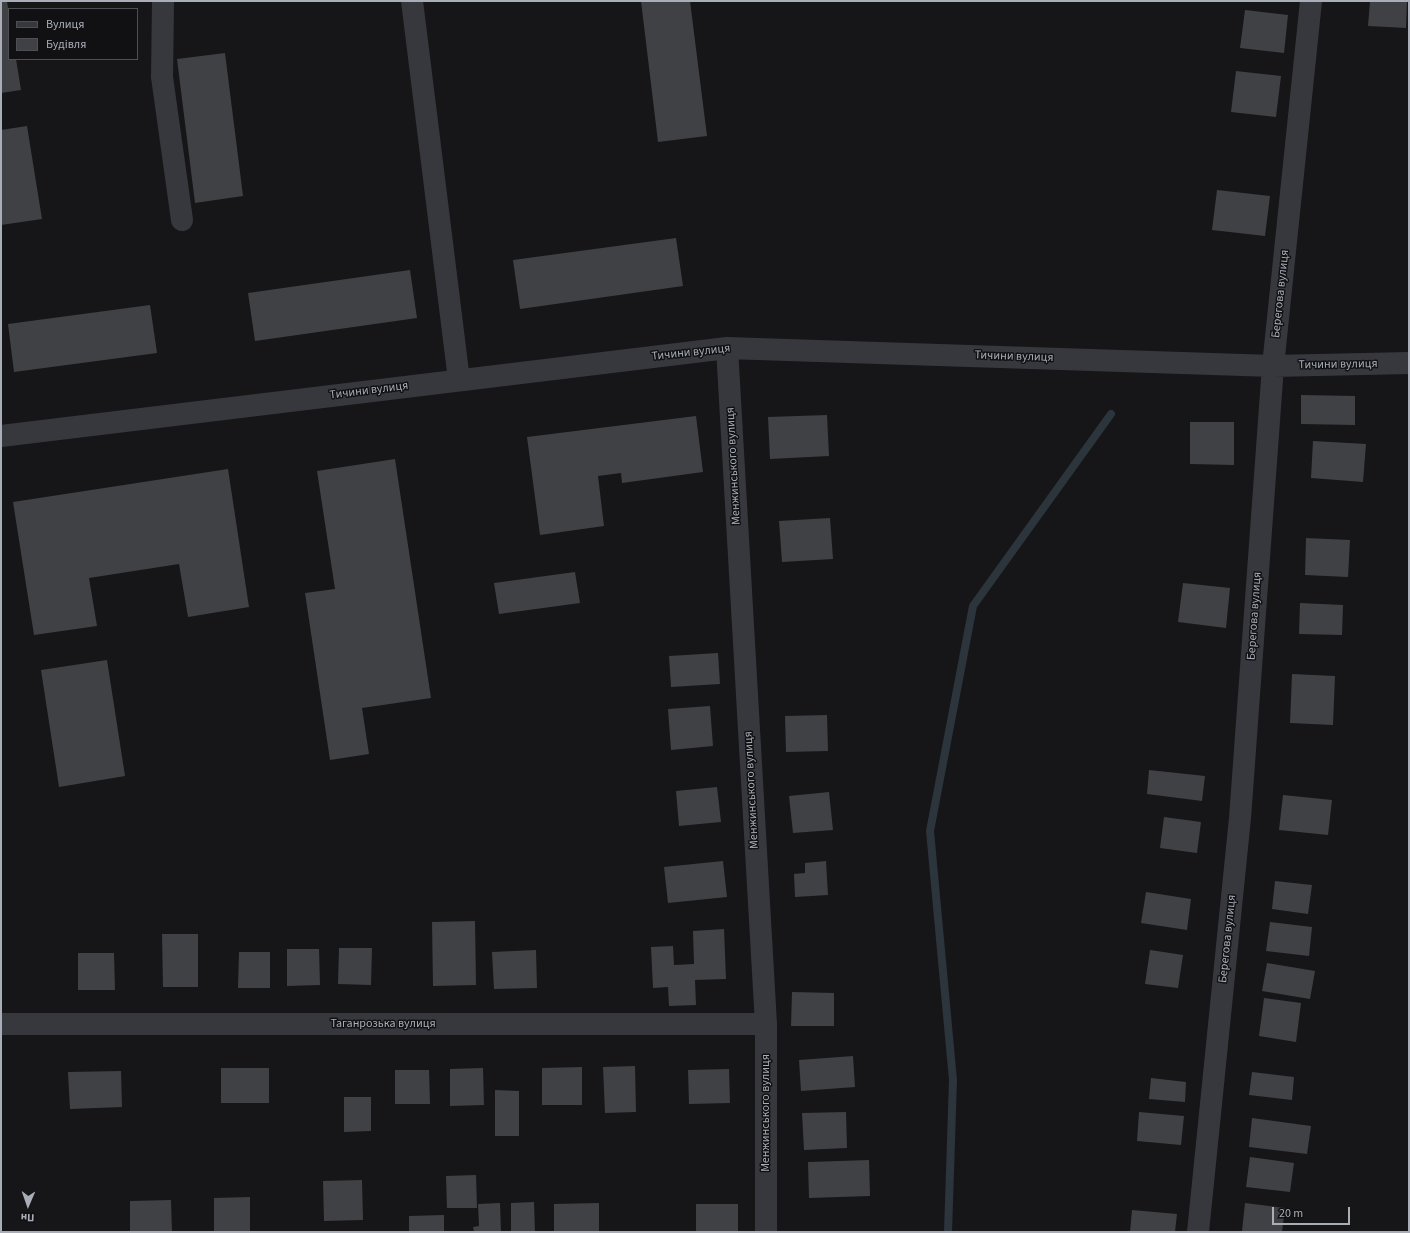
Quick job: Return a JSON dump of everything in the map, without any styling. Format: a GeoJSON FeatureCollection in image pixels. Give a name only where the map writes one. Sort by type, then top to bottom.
{"type":"FeatureCollection","features":[{"type":"Feature","properties":{"kind":"street"},"geometry":{"type":"LineString","coordinates":[[163,1],[162,77],[182,220]]}},
{"type":"Feature","properties":{"kind":"street"},"geometry":{"type":"LineString","coordinates":[[412,1],[459,380]]}},
{"type":"Feature","properties":{"kind":"street","name":"Берегова вулиця"},"geometry":{"type":"LineString","coordinates":[[1198,1232],[1240,818],[1273,366],[1311,1]]}},
{"type":"Feature","properties":{"kind":"street","name":"Тичини вулиця"},"geometry":{"type":"LineString","coordinates":[[1,436],[727,348],[1273,366],[1409,363]]}},
{"type":"Feature","properties":{"kind":"street","name":"Менжинського вулиця"},"geometry":{"type":"LineString","coordinates":[[727,348],[766,1024],[766,1232]]}},
{"type":"Feature","properties":{"kind":"street","name":"Таганрозька вулиця"},"geometry":{"type":"LineString","coordinates":[[1,1024],[766,1024]]}},
{"type":"Feature","properties":{"kind":"building"},"geometry":{"type":"Polygon","coordinates":[[[1,1],[7,1],[8,60],[16,60],[21,90],[1,93],[1,1]]]}},
{"type":"Feature","properties":{"kind":"building"},"geometry":{"type":"Polygon","coordinates":[[[641,1],[690,1],[707,136],[658,142],[641,1]]]}},
{"type":"Feature","properties":{"kind":"building"},"geometry":{"type":"Polygon","coordinates":[[[1370,1],[1407,1],[1406,28],[1368,26],[1370,1]]]}},
{"type":"Feature","properties":{"kind":"building"},"geometry":{"type":"Polygon","coordinates":[[[1245,10],[1288,15],[1284,53],[1240,48],[1245,10]]]}},
{"type":"Feature","properties":{"kind":"building"},"geometry":{"type":"Polygon","coordinates":[[[225,53],[243,196],[195,203],[177,59],[225,53]]]}},
{"type":"Feature","properties":{"kind":"building"},"geometry":{"type":"Polygon","coordinates":[[[1236,71],[1281,76],[1276,117],[1231,112],[1236,71]]]}},
{"type":"Feature","properties":{"kind":"building"},"geometry":{"type":"Polygon","coordinates":[[[27,126],[42,219],[1,225],[1,130],[27,126]]]}},
{"type":"Feature","properties":{"kind":"building"},"geometry":{"type":"Polygon","coordinates":[[[1217,190],[1270,196],[1265,236],[1212,230],[1217,190]]]}},
{"type":"Feature","properties":{"kind":"building"},"geometry":{"type":"Polygon","coordinates":[[[676,238],[683,286],[520,309],[513,260],[676,238]]]}},
{"type":"Feature","properties":{"kind":"building"},"geometry":{"type":"Polygon","coordinates":[[[410,270],[417,318],[255,341],[248,293],[410,270]]]}},
{"type":"Feature","properties":{"kind":"building"},"geometry":{"type":"Polygon","coordinates":[[[150,305],[157,353],[14,372],[8,324],[150,305]]]}},
{"type":"Feature","properties":{"kind":"building"},"geometry":{"type":"Polygon","coordinates":[[[1301,395],[1355,396],[1355,425],[1301,424],[1301,395]]]}},
{"type":"Feature","properties":{"kind":"building"},"geometry":{"type":"Polygon","coordinates":[[[827,415],[829,456],[770,459],[768,417],[827,415]]]}},
{"type":"Feature","properties":{"kind":"building"},"geometry":{"type":"Polygon","coordinates":[[[696,416],[703,472],[622,483],[621,473],[598,476],[604,526],[540,535],[527,437],[696,416]]]}},
{"type":"Feature","properties":{"kind":"building"},"geometry":{"type":"Polygon","coordinates":[[[1190,422],[1234,422],[1234,465],[1190,464],[1190,422]]]}},
{"type":"Feature","properties":{"kind":"building"},"geometry":{"type":"Polygon","coordinates":[[[1313,441],[1366,444],[1363,482],[1311,478],[1313,441]]]}},
{"type":"Feature","properties":{"kind":"building"},"geometry":{"type":"Polygon","coordinates":[[[395,459],[431,698],[362,708],[369,754],[330,760],[305,593],[335,589],[317,471],[395,459]]]}},
{"type":"Feature","properties":{"kind":"building"},"geometry":{"type":"Polygon","coordinates":[[[228,469],[249,607],[188,617],[179,564],[89,578],[97,626],[34,635],[13,502],[228,469]]]}},
{"type":"Feature","properties":{"kind":"building"},"geometry":{"type":"Polygon","coordinates":[[[830,518],[833,559],[782,562],[779,521],[830,518]]]}},
{"type":"Feature","properties":{"kind":"building"},"geometry":{"type":"Polygon","coordinates":[[[1306,538],[1350,540],[1348,577],[1305,575],[1306,538]]]}},
{"type":"Feature","properties":{"kind":"building"},"geometry":{"type":"Polygon","coordinates":[[[575,572],[580,603],[499,614],[494,583],[575,572]]]}},
{"type":"Feature","properties":{"kind":"building"},"geometry":{"type":"Polygon","coordinates":[[[1183,583],[1230,588],[1226,628],[1178,622],[1183,583]]]}},
{"type":"Feature","properties":{"kind":"building"},"geometry":{"type":"Polygon","coordinates":[[[1300,603],[1343,605],[1342,635],[1299,634],[1300,603]]]}},
{"type":"Feature","properties":{"kind":"building"},"geometry":{"type":"Polygon","coordinates":[[[718,653],[720,684],[671,687],[669,656],[718,653]]]}},
{"type":"Feature","properties":{"kind":"building"},"geometry":{"type":"Polygon","coordinates":[[[107,660],[125,776],[59,787],[41,670],[107,660]]]}},
{"type":"Feature","properties":{"kind":"building"},"geometry":{"type":"Polygon","coordinates":[[[1292,674],[1335,676],[1333,725],[1290,723],[1292,674]]]}},
{"type":"Feature","properties":{"kind":"building"},"geometry":{"type":"Polygon","coordinates":[[[710,706],[713,746],[671,750],[668,709],[710,706]]]}},
{"type":"Feature","properties":{"kind":"building"},"geometry":{"type":"Polygon","coordinates":[[[827,715],[828,751],[786,752],[785,716],[827,715]]]}},
{"type":"Feature","properties":{"kind":"building"},"geometry":{"type":"Polygon","coordinates":[[[1149,770],[1205,776],[1202,801],[1147,794],[1149,770]]]}},
{"type":"Feature","properties":{"kind":"building"},"geometry":{"type":"Polygon","coordinates":[[[717,787],[721,822],[679,826],[676,791],[717,787]]]}},
{"type":"Feature","properties":{"kind":"building"},"geometry":{"type":"Polygon","coordinates":[[[829,792],[833,830],[793,833],[789,796],[829,792]]]}},
{"type":"Feature","properties":{"kind":"building"},"geometry":{"type":"Polygon","coordinates":[[[1283,795],[1332,800],[1328,835],[1279,830],[1283,795]]]}},
{"type":"Feature","properties":{"kind":"building"},"geometry":{"type":"Polygon","coordinates":[[[1164,817],[1201,822],[1197,853],[1160,848],[1164,817]]]}},
{"type":"Feature","properties":{"kind":"building"},"geometry":{"type":"Polygon","coordinates":[[[723,861],[727,897],[668,903],[664,867],[723,861]]]}},
{"type":"Feature","properties":{"kind":"building"},"geometry":{"type":"Polygon","coordinates":[[[826,861],[828,895],[795,897],[794,874],[805,873],[805,863],[826,861]]]}},
{"type":"Feature","properties":{"kind":"building"},"geometry":{"type":"Polygon","coordinates":[[[1275,881],[1312,885],[1308,914],[1272,909],[1275,881]]]}},
{"type":"Feature","properties":{"kind":"building"},"geometry":{"type":"Polygon","coordinates":[[[1146,892],[1191,899],[1187,930],[1141,923],[1146,892]]]}},
{"type":"Feature","properties":{"kind":"building"},"geometry":{"type":"Polygon","coordinates":[[[475,921],[476,985],[433,986],[432,922],[475,921]]]}},
{"type":"Feature","properties":{"kind":"building"},"geometry":{"type":"Polygon","coordinates":[[[1270,922],[1312,927],[1309,956],[1266,951],[1270,922]]]}},
{"type":"Feature","properties":{"kind":"building"},"geometry":{"type":"Polygon","coordinates":[[[724,929],[726,979],[695,980],[696,1005],[669,1006],[668,987],[653,988],[651,947],[673,946],[674,965],[694,964],[693,931],[724,929]]]}},
{"type":"Feature","properties":{"kind":"building"},"geometry":{"type":"Polygon","coordinates":[[[162,934],[198,934],[198,987],[163,987],[162,934]]]}},
{"type":"Feature","properties":{"kind":"building"},"geometry":{"type":"Polygon","coordinates":[[[339,948],[372,948],[371,985],[338,984],[339,948]]]}},
{"type":"Feature","properties":{"kind":"building"},"geometry":{"type":"Polygon","coordinates":[[[287,949],[319,949],[320,985],[287,986],[287,949]]]}},
{"type":"Feature","properties":{"kind":"building"},"geometry":{"type":"Polygon","coordinates":[[[536,950],[537,988],[494,989],[492,952],[536,950]]]}},
{"type":"Feature","properties":{"kind":"building"},"geometry":{"type":"Polygon","coordinates":[[[1150,950],[1183,955],[1178,988],[1145,984],[1150,950]]]}},
{"type":"Feature","properties":{"kind":"building"},"geometry":{"type":"Polygon","coordinates":[[[239,952],[270,952],[270,988],[238,988],[239,952]]]}},
{"type":"Feature","properties":{"kind":"building"},"geometry":{"type":"Polygon","coordinates":[[[78,953],[114,953],[115,990],[78,990],[78,953]]]}},
{"type":"Feature","properties":{"kind":"building"},"geometry":{"type":"Polygon","coordinates":[[[1267,963],[1315,971],[1310,999],[1262,991],[1267,963]]]}},
{"type":"Feature","properties":{"kind":"building"},"geometry":{"type":"Polygon","coordinates":[[[792,992],[834,993],[834,1026],[791,1026],[792,992]]]}},
{"type":"Feature","properties":{"kind":"building"},"geometry":{"type":"Polygon","coordinates":[[[1264,998],[1301,1003],[1296,1042],[1259,1036],[1264,998]]]}},
{"type":"Feature","properties":{"kind":"building"},"geometry":{"type":"Polygon","coordinates":[[[853,1056],[855,1087],[801,1091],[799,1060],[853,1056]]]}},
{"type":"Feature","properties":{"kind":"building"},"geometry":{"type":"Polygon","coordinates":[[[635,1066],[636,1112],[605,1113],[603,1067],[635,1066]]]}},
{"type":"Feature","properties":{"kind":"building"},"geometry":{"type":"Polygon","coordinates":[[[582,1067],[582,1105],[542,1105],[542,1068],[582,1067]]]}},
{"type":"Feature","properties":{"kind":"building"},"geometry":{"type":"Polygon","coordinates":[[[221,1068],[269,1068],[269,1103],[221,1103],[221,1068]]]}},
{"type":"Feature","properties":{"kind":"building"},"geometry":{"type":"Polygon","coordinates":[[[483,1068],[484,1105],[450,1106],[450,1069],[483,1068]]]}},
{"type":"Feature","properties":{"kind":"building"},"geometry":{"type":"Polygon","coordinates":[[[729,1069],[730,1103],[689,1104],[688,1070],[729,1069]]]}},
{"type":"Feature","properties":{"kind":"building"},"geometry":{"type":"Polygon","coordinates":[[[395,1070],[429,1070],[430,1104],[395,1104],[395,1070]]]}},
{"type":"Feature","properties":{"kind":"building"},"geometry":{"type":"Polygon","coordinates":[[[121,1071],[122,1107],[70,1109],[68,1072],[121,1071]]]}},
{"type":"Feature","properties":{"kind":"building"},"geometry":{"type":"Polygon","coordinates":[[[1252,1072],[1294,1077],[1292,1100],[1249,1095],[1252,1072]]]}},
{"type":"Feature","properties":{"kind":"building"},"geometry":{"type":"Polygon","coordinates":[[[1151,1078],[1186,1082],[1185,1102],[1149,1099],[1151,1078]]]}},
{"type":"Feature","properties":{"kind":"building"},"geometry":{"type":"Polygon","coordinates":[[[495,1090],[519,1091],[519,1136],[495,1136],[495,1090]]]}},
{"type":"Feature","properties":{"kind":"building"},"geometry":{"type":"Polygon","coordinates":[[[344,1097],[371,1097],[371,1131],[344,1132],[344,1097]]]}},
{"type":"Feature","properties":{"kind":"building"},"geometry":{"type":"Polygon","coordinates":[[[846,1112],[847,1148],[804,1150],[802,1113],[846,1112]]]}},
{"type":"Feature","properties":{"kind":"building"},"geometry":{"type":"Polygon","coordinates":[[[1139,1112],[1184,1116],[1181,1145],[1137,1141],[1139,1112]]]}},
{"type":"Feature","properties":{"kind":"building"},"geometry":{"type":"Polygon","coordinates":[[[1252,1118],[1311,1126],[1307,1154],[1249,1147],[1252,1118]]]}},
{"type":"Feature","properties":{"kind":"building"},"geometry":{"type":"Polygon","coordinates":[[[1250,1157],[1294,1163],[1290,1192],[1246,1187],[1250,1157]]]}},
{"type":"Feature","properties":{"kind":"building"},"geometry":{"type":"Polygon","coordinates":[[[869,1160],[870,1196],[809,1198],[808,1162],[869,1160]]]}},
{"type":"Feature","properties":{"kind":"building"},"geometry":{"type":"Polygon","coordinates":[[[476,1175],[477,1208],[447,1208],[446,1176],[476,1175]]]}},
{"type":"Feature","properties":{"kind":"building"},"geometry":{"type":"Polygon","coordinates":[[[362,1180],[363,1220],[324,1221],[323,1181],[362,1180]]]}},
{"type":"Feature","properties":{"kind":"building"},"geometry":{"type":"Polygon","coordinates":[[[250,1197],[250,1232],[214,1232],[214,1198],[250,1197]]]}},
{"type":"Feature","properties":{"kind":"building"},"geometry":{"type":"Polygon","coordinates":[[[171,1200],[172,1232],[130,1232],[130,1201],[171,1200]]]}},
{"type":"Feature","properties":{"kind":"building"},"geometry":{"type":"Polygon","coordinates":[[[534,1202],[535,1232],[511,1232],[511,1203],[534,1202]]]}},
{"type":"Feature","properties":{"kind":"building"},"geometry":{"type":"Polygon","coordinates":[[[500,1203],[501,1232],[474,1232],[473,1227],[479,1226],[478,1204],[500,1203]]]}},
{"type":"Feature","properties":{"kind":"building"},"geometry":{"type":"Polygon","coordinates":[[[599,1203],[599,1232],[554,1232],[554,1204],[599,1203]]]}},
{"type":"Feature","properties":{"kind":"building"},"geometry":{"type":"Polygon","coordinates":[[[1245,1203],[1285,1208],[1282,1232],[1242,1231],[1245,1203]]]}},
{"type":"Feature","properties":{"kind":"building"},"geometry":{"type":"Polygon","coordinates":[[[696,1204],[738,1204],[738,1232],[696,1232],[696,1204]]]}},
{"type":"Feature","properties":{"kind":"building"},"geometry":{"type":"Polygon","coordinates":[[[1132,1210],[1177,1214],[1175,1232],[1130,1232],[1132,1210]]]}},
{"type":"Feature","properties":{"kind":"building"},"geometry":{"type":"Polygon","coordinates":[[[444,1215],[444,1232],[409,1232],[409,1216],[444,1215]]]}},
{"type":"Feature","properties":{"kind":"waterway"},"geometry":{"type":"LineString","coordinates":[[948,1232],[953,1080],[930,831],[973,606],[1111,414]]}}]}
